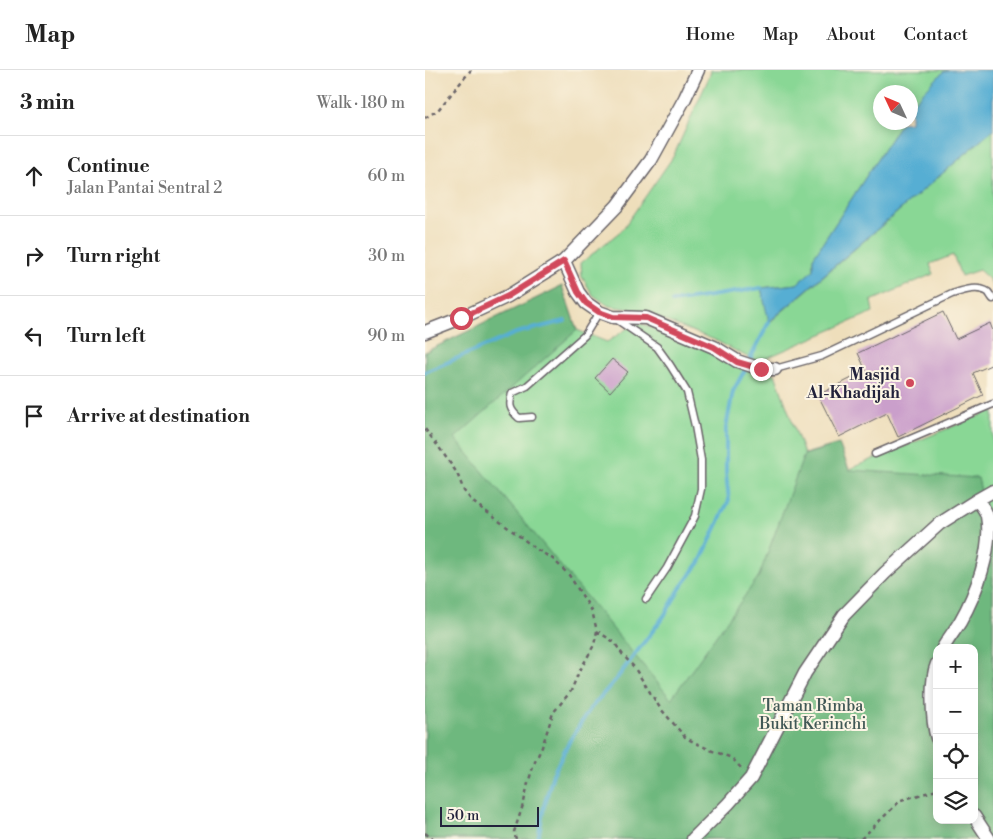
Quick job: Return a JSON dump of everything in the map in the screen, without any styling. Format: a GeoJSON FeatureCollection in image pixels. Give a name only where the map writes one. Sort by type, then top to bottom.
{"type":"FeatureCollection","features":[{"type":"Feature","properties":{"kind":"street"},"geometry":{"type":"LineString","coordinates":[[685,98],[689,70]]}},
{"type":"Feature","properties":{"kind":"street"},"geometry":{"type":"LineString","coordinates":[[425,332],[508,296],[564,261],[617,206],[651,160],[698,70]]}},
{"type":"Feature","properties":{"kind":"street"},"geometry":{"type":"LineString","coordinates":[[564,261],[578,292],[586,303],[599,312],[613,317],[646,318],[714,347],[737,362],[761,369],[775,369]]}},
{"type":"Feature","properties":{"kind":"street"},"geometry":{"type":"LineString","coordinates":[[693,839],[729,804],[751,778],[805,673],[844,615],[885,573],[939,524],[993,491]]}},
{"type":"Feature","properties":{"kind":"street"},"geometry":{"type":"LineString","coordinates":[[946,644],[960,621],[976,589],[985,563],[990,536],[987,515],[977,500]]}},
{"type":"Feature","properties":{"kind":"street"},"geometry":{"type":"LineString","coordinates":[[934,689],[936,734]]}},
{"type":"Feature","properties":{"kind":"street"},"geometry":{"type":"LineString","coordinates":[[978,822],[989,839]]}},
{"type":"Feature","properties":{"kind":"lane"},"geometry":{"type":"LineString","coordinates":[[775,369],[822,356],[952,294],[977,289],[988,292],[993,299]]}},
{"type":"Feature","properties":{"kind":"lane"},"geometry":{"type":"LineString","coordinates":[[532,417],[519,418],[512,412],[510,402],[512,393],[527,386],[585,335],[599,312]]}},
{"type":"Feature","properties":{"kind":"lane"},"geometry":{"type":"LineString","coordinates":[[613,317],[657,347],[683,385],[687,392],[701,460],[701,489],[695,516],[667,568],[646,599]]}},
{"type":"Feature","properties":{"kind":"lane"},"geometry":{"type":"LineString","coordinates":[[875,454],[993,404]]}},
{"type":"Feature","properties":{"kind":"path"},"geometry":{"type":"LineString","coordinates":[[425,118],[438,110],[471,70]]}},
{"type":"Feature","properties":{"kind":"path"},"geometry":{"type":"LineString","coordinates":[[425,429],[457,472],[464,491],[473,502],[536,549],[553,559],[569,575],[592,611],[597,631],[595,645],[578,674],[571,691],[553,713],[528,783],[514,832],[516,839]]}},
{"type":"Feature","properties":{"kind":"path"},"geometry":{"type":"LineString","coordinates":[[597,631],[614,642],[634,667],[660,708],[686,738],[732,758],[751,778]]}},
{"type":"Feature","properties":{"kind":"path"},"geometry":{"type":"LineString","coordinates":[[861,839],[901,800],[933,791]]}},
{"type":"Feature","properties":{"kind":"path"},"geometry":{"type":"LineString","coordinates":[[425,832],[433,839]]}},
{"type":"Feature","properties":{"kind":"green space"},"geometry":{"type":"Polygon","coordinates":[[[711,70],[949,70],[943,73],[918,99],[918,85],[873,85],[873,130],[896,130],[813,258],[813,270],[797,284],[761,288],[770,322],[993,130],[993,287],[989,279],[979,270],[961,276],[953,255],[930,264],[933,274],[871,301],[873,312],[757,362],[715,340],[637,310],[609,306],[593,295],[582,277],[581,263],[622,230],[673,157],[711,70]]]}},
{"type":"Feature","properties":{"kind":"green space","name":"Taman Rimba Bukit Kerinchi"},"geometry":{"type":"Polygon","coordinates":[[[562,286],[577,330],[607,342],[637,322],[775,374],[804,454],[839,444],[849,469],[993,410],[993,839],[425,839],[425,352],[562,286]]]}},
{"type":"Feature","properties":{"kind":"green space","name":"Taman Rimba Bukit Kerinchi"},"geometry":{"type":"Polygon","coordinates":[[[562,286],[577,330],[455,438],[671,699],[759,576],[804,455],[839,444],[849,470],[978,478],[993,543],[993,839],[425,839],[425,352],[562,286]]]}},
{"type":"Feature","properties":{"kind":"water"},"geometry":{"type":"Polygon","coordinates":[[[949,70],[993,70],[993,130],[769,322],[761,288],[797,284],[813,270],[813,258],[896,130],[918,130],[918,98],[943,72],[949,70]]]}},
{"type":"Feature","properties":{"kind":"building","name":"Masjid Al-Khadijah"},"geometry":{"type":"Polygon","coordinates":[[[943,312],[956,339],[990,323],[993,331],[993,364],[973,373],[983,395],[898,437],[887,413],[839,437],[818,395],[866,371],[858,353],[943,312]]]}},
{"type":"Feature","properties":{"kind":"building"},"geometry":{"type":"Polygon","coordinates":[[[612,359],[628,372],[610,392],[595,378],[612,359]]]}},
{"type":"Feature","properties":{"kind":"waterway"},"geometry":{"type":"LineString","coordinates":[[672,302],[761,288]]}},
{"type":"Feature","properties":{"kind":"waterway"},"geometry":{"type":"LineString","coordinates":[[425,372],[516,333],[565,321]]}},
{"type":"Feature","properties":{"kind":"waterway"},"geometry":{"type":"LineString","coordinates":[[750,359],[769,322]]}},
{"type":"Feature","properties":{"kind":"waterway"},"geometry":{"type":"LineString","coordinates":[[538,839],[544,806],[553,774],[570,740],[590,709],[617,678],[664,616],[681,587],[700,562],[729,500],[726,473],[726,428],[733,391],[745,370]]}},
{"type":"Feature","properties":{"kind":"place","name":"Masjid Al-Khadijah"},"geometry":{"type":"Point","coordinates":[910,383]}},
{"type":"Feature","properties":{"kind":"route"},"geometry":{"type":"LineString","coordinates":[[461,318],[508,296],[564,261],[578,292],[586,303],[599,312],[613,317],[646,318],[714,347],[737,362],[761,369]]}}]}
